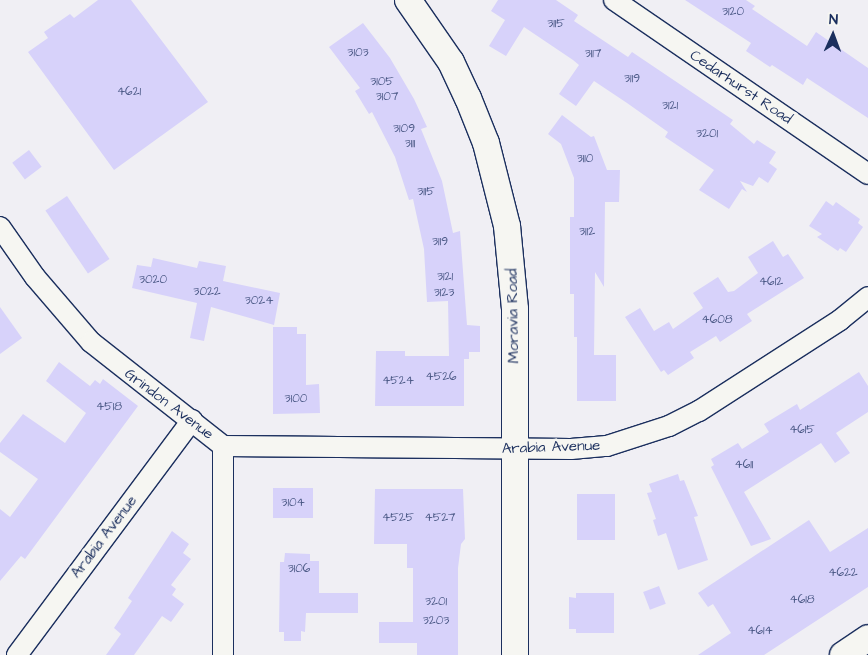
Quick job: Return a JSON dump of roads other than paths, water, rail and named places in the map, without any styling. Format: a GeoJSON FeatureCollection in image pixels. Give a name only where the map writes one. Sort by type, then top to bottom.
{"type":"FeatureCollection","features":[{"type":"Feature","properties":{"kind":"main road","name":"Moravia Road"},"geometry":{"type":"LineString","coordinates":[[408,0],[451,62],[486,143],[503,208],[513,266],[515,449],[514,655]]}},
{"type":"Feature","properties":{"kind":"main road"},"geometry":{"type":"LineString","coordinates":[[843,655],[868,638]]}},
{"type":"Feature","properties":{"kind":"street","name":"Cedarhurst Road"},"geometry":{"type":"LineString","coordinates":[[614,0],[868,174]]}},
{"type":"Feature","properties":{"kind":"street","name":"Grindon Avenue"},"geometry":{"type":"LineString","coordinates":[[0,227],[35,276],[91,342],[223,446],[223,655]]}},
{"type":"Feature","properties":{"kind":"street","name":"Arabia Avenue"},"geometry":{"type":"LineString","coordinates":[[223,446],[571,450],[607,446],[669,426],[840,320],[868,297]]}},
{"type":"Feature","properties":{"kind":"street","name":"Arabia Avenue"},"geometry":{"type":"LineString","coordinates":[[17,655],[192,420]]}}]}
